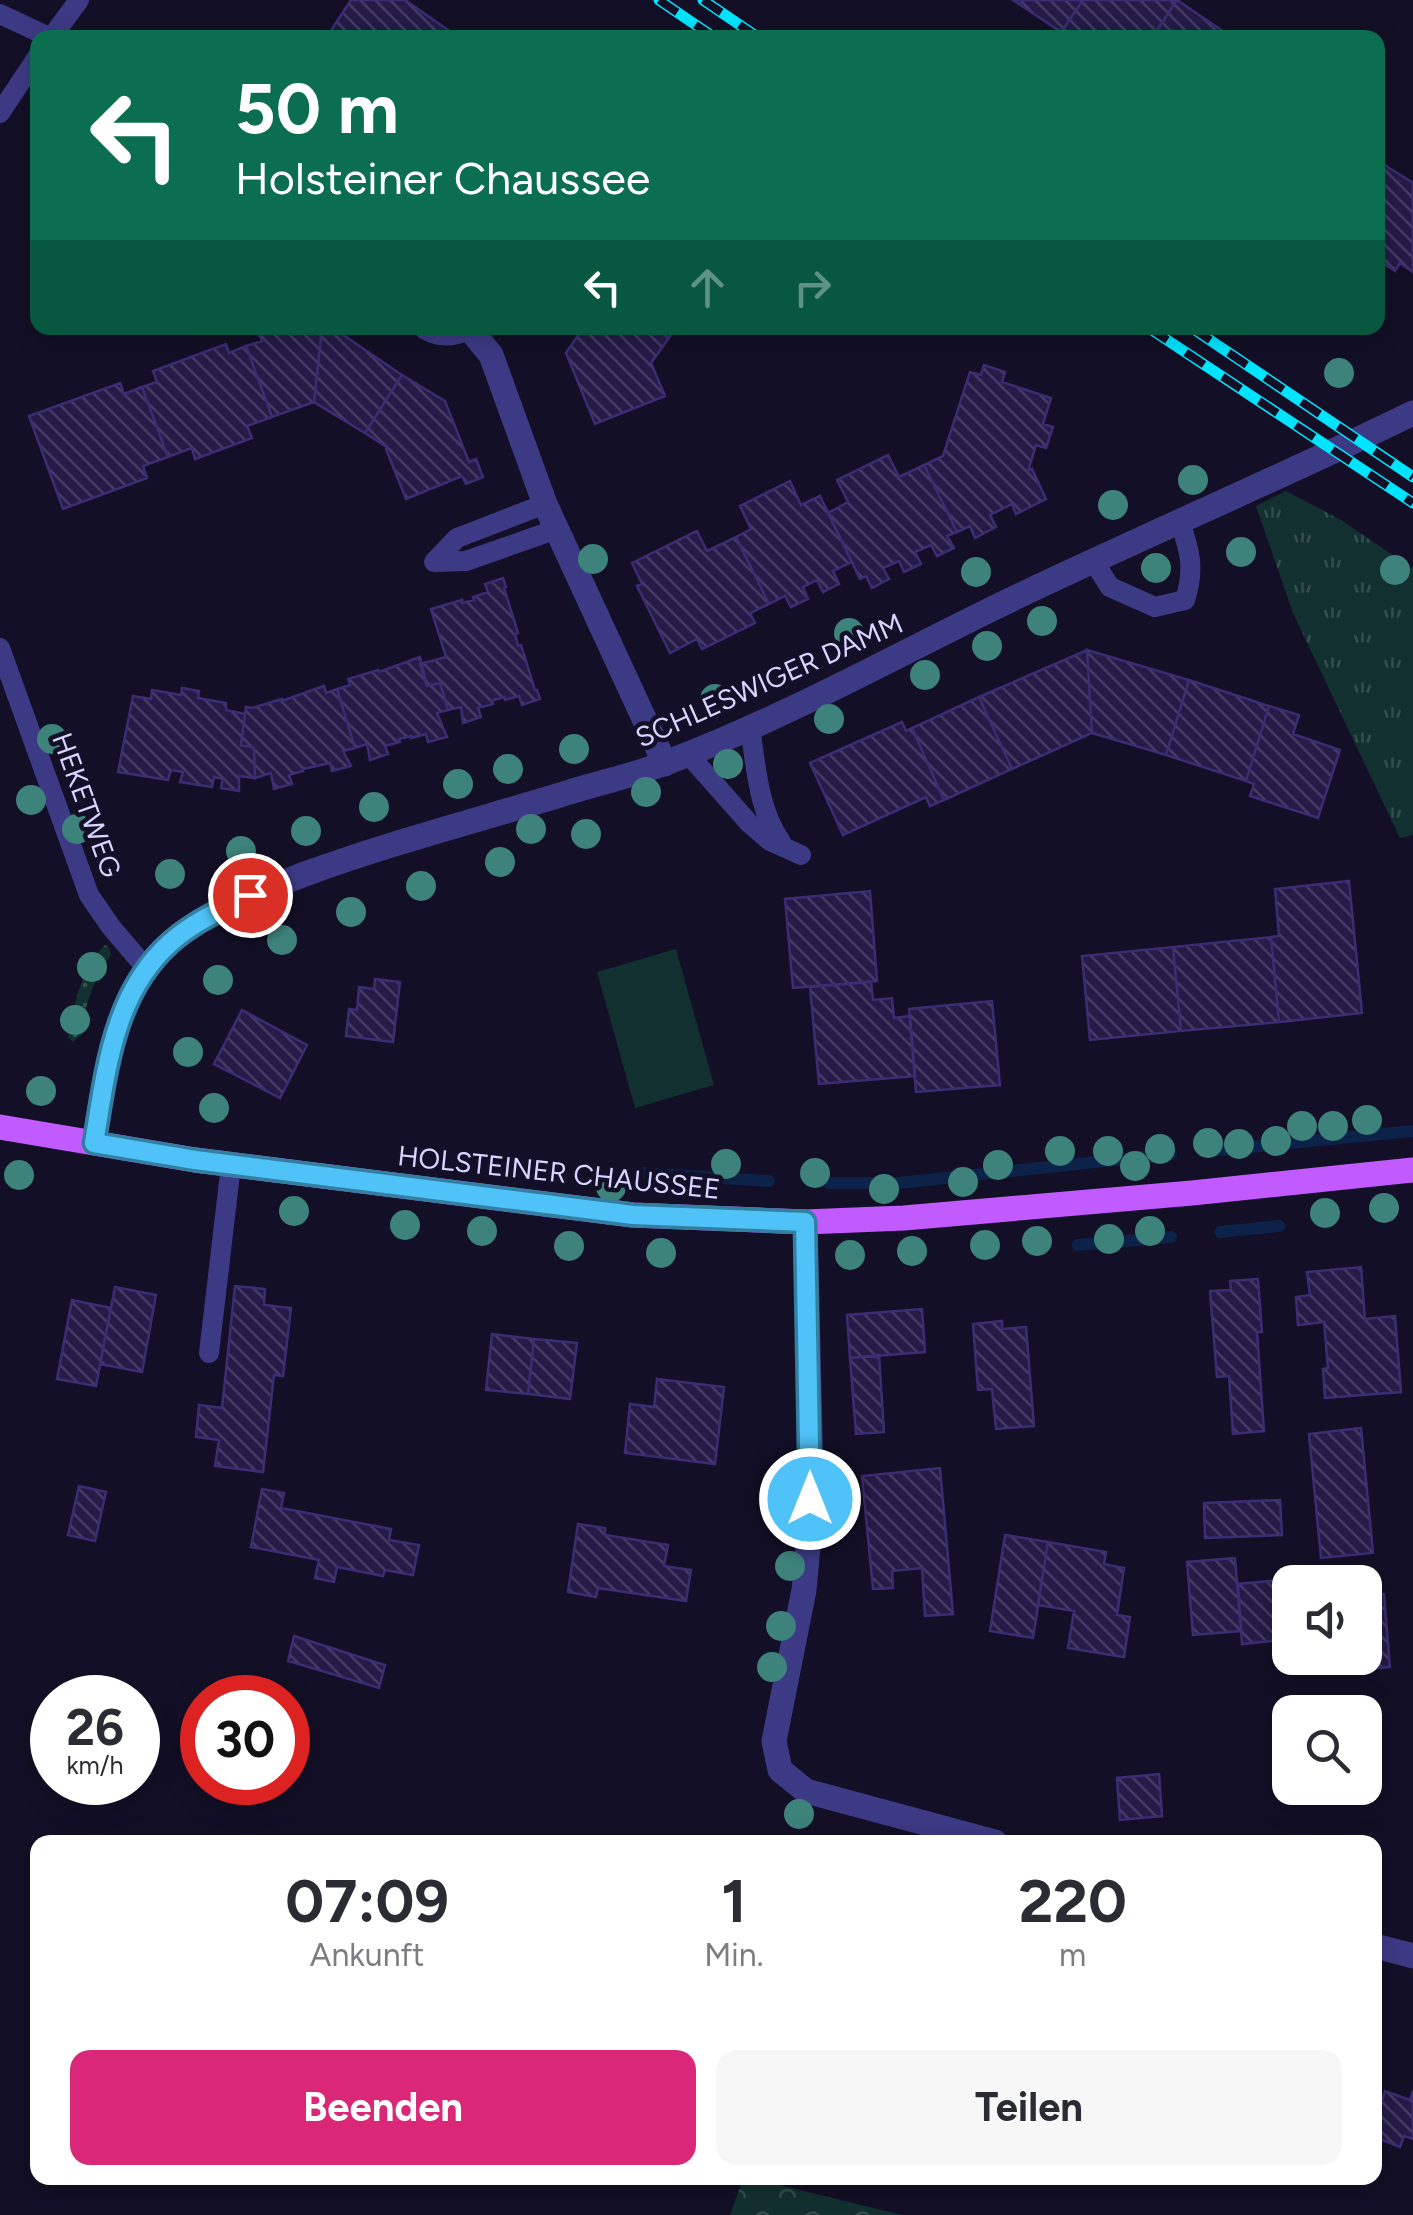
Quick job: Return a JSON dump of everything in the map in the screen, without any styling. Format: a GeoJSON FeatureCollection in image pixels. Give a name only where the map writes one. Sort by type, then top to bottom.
{"type":"FeatureCollection","features":[{"type":"Feature","properties":{"kind":"main road","name":"HOLSTEINER CHAUSSEE"},"geometry":{"type":"LineString","coordinates":[[0,1127],[231,1165],[633,1215],[805,1222],[904,1218],[1413,1170]]}},
{"type":"Feature","properties":{"kind":"street"},"geometry":{"type":"LineString","coordinates":[[474,335],[492,356],[556,529],[677,759]]}},
{"type":"Feature","properties":{"kind":"street","name":"SCHLESWIGER DAMM"},"geometry":{"type":"LineString","coordinates":[[94,1143],[109,1056],[132,990],[146,968],[196,923],[250,895],[343,860],[677,759],[750,728],[1009,601],[1413,413]]}},
{"type":"Feature","properties":{"kind":"street"},"geometry":{"type":"LineString","coordinates":[[805,1222],[810,1525],[804,1590],[774,1741],[780,1770],[806,1791],[969,1835]]}},
{"type":"Feature","properties":{"kind":"street"},"geometry":{"type":"LineString","coordinates":[[1382,1948],[1413,1956]]}},
{"type":"Feature","properties":{"kind":"lane"},"geometry":{"type":"LineString","coordinates":[[57,30],[79,0]]}},
{"type":"Feature","properties":{"kind":"lane"},"geometry":{"type":"LineString","coordinates":[[0,14],[34,30]]}},
{"type":"Feature","properties":{"kind":"lane"},"geometry":{"type":"LineString","coordinates":[[0,113],[30,68]]}},
{"type":"Feature","properties":{"kind":"lane"},"geometry":{"type":"LineString","coordinates":[[545,504],[457,538],[434,562],[466,560],[556,529]]}},
{"type":"Feature","properties":{"kind":"lane"},"geometry":{"type":"LineString","coordinates":[[1094,562],[1110,587],[1155,607],[1186,600],[1192,578],[1189,548],[1180,522]]}},
{"type":"Feature","properties":{"kind":"lane","name":"HEKETWEG"},"geometry":{"type":"LineString","coordinates":[[0,648],[89,896],[146,968]]}},
{"type":"Feature","properties":{"kind":"lane"},"geometry":{"type":"LineString","coordinates":[[677,759],[770,842],[793,852],[772,829],[762,801],[750,728]]}},
{"type":"Feature","properties":{"kind":"lane"},"geometry":{"type":"LineString","coordinates":[[209,1353],[231,1165]]}},
{"type":"Feature","properties":{"kind":"green space"},"geometry":{"type":"Polygon","coordinates":[[[1286,491],[1341,520],[1413,569],[1413,835],[1400,838],[1293,613],[1256,506],[1286,491]]]}},
{"type":"Feature","properties":{"kind":"green space"},"geometry":{"type":"Polygon","coordinates":[[[105,945],[111,955],[91,993],[81,1035],[73,1042],[68,1037],[80,988],[105,945]]]}},
{"type":"Feature","properties":{"kind":"green space"},"geometry":{"type":"Polygon","coordinates":[[[676,949],[714,1085],[635,1108],[597,972],[676,949]]]}},
{"type":"Feature","properties":{"kind":"green space"},"geometry":{"type":"Polygon","coordinates":[[[741,2185],[780,2185],[902,2215],[730,2215],[741,2185]]]}},
{"type":"Feature","properties":{"kind":"building"},"geometry":{"type":"Polygon","coordinates":[[[351,0],[405,0],[448,30],[331,30],[351,0]]]}},
{"type":"Feature","properties":{"kind":"building"},"geometry":{"type":"Polygon","coordinates":[[[1013,0],[1083,0],[1062,30],[1013,0]]]}},
{"type":"Feature","properties":{"kind":"building"},"geometry":{"type":"Polygon","coordinates":[[[1083,0],[1177,0],[1157,30],[1062,30],[1083,0]]]}},
{"type":"Feature","properties":{"kind":"building"},"geometry":{"type":"Polygon","coordinates":[[[1177,0],[1221,30],[1157,30],[1177,0]]]}},
{"type":"Feature","properties":{"kind":"building"},"geometry":{"type":"Polygon","coordinates":[[[1385,165],[1413,183],[1413,272],[1400,263],[1395,271],[1385,265],[1385,165]]]}},
{"type":"Feature","properties":{"kind":"building"},"geometry":{"type":"Polygon","coordinates":[[[259,335],[321,335],[314,402],[272,417],[246,346],[262,341],[259,335]]]}},
{"type":"Feature","properties":{"kind":"building"},"geometry":{"type":"Polygon","coordinates":[[[321,335],[343,335],[402,375],[365,433],[314,402],[321,335]]]}},
{"type":"Feature","properties":{"kind":"building"},"geometry":{"type":"Polygon","coordinates":[[[578,335],[671,335],[651,363],[665,396],[595,424],[566,353],[578,335]]]}},
{"type":"Feature","properties":{"kind":"building"},"geometry":{"type":"Polygon","coordinates":[[[226,344],[229,353],[246,346],[272,417],[247,426],[252,438],[195,459],[192,448],[168,457],[142,387],[157,382],[153,371],[226,344]]]}},
{"type":"Feature","properties":{"kind":"building"},"geometry":{"type":"Polygon","coordinates":[[[984,365],[1005,372],[1002,382],[1051,398],[1043,424],[1053,427],[1046,448],[1036,445],[1028,471],[1032,469],[1046,499],[1016,514],[1012,504],[990,515],[996,527],[975,538],[970,526],[957,532],[924,465],[943,456],[970,372],[981,375],[984,365]]]}},
{"type":"Feature","properties":{"kind":"building"},"geometry":{"type":"Polygon","coordinates":[[[402,375],[445,401],[469,462],[476,459],[483,477],[466,484],[462,476],[406,499],[388,448],[365,433],[402,375]]]}},
{"type":"Feature","properties":{"kind":"building"},"geometry":{"type":"Polygon","coordinates":[[[120,383],[124,394],[142,387],[168,457],[143,466],[147,478],[63,509],[29,416],[120,383]]]}},
{"type":"Feature","properties":{"kind":"building"},"geometry":{"type":"Polygon","coordinates":[[[888,455],[899,477],[924,465],[957,532],[947,536],[954,548],[937,556],[931,545],[915,552],[921,564],[904,572],[899,561],[883,568],[889,579],[872,588],[866,576],[860,579],[828,513],[848,502],[837,480],[888,455]]]}},
{"type":"Feature","properties":{"kind":"building"},"geometry":{"type":"Polygon","coordinates":[[[790,481],[801,505],[820,496],[852,562],[833,571],[839,584],[823,592],[817,580],[803,587],[808,599],[791,607],[785,596],[769,604],[736,537],[751,529],[740,506],[790,481]]]}},
{"type":"Feature","properties":{"kind":"building"},"geometry":{"type":"Polygon","coordinates":[[[697,531],[707,551],[736,537],[769,604],[750,613],[755,623],[702,649],[697,639],[670,653],[637,586],[642,584],[632,563],[697,531]]]}},
{"type":"Feature","properties":{"kind":"building"},"geometry":{"type":"Polygon","coordinates":[[[503,578],[518,646],[521,645],[540,699],[522,705],[519,696],[494,700],[493,704],[478,708],[481,717],[463,723],[461,707],[448,710],[440,683],[427,686],[420,664],[446,657],[431,609],[474,600],[473,597],[488,592],[485,584],[503,578]]]}},
{"type":"Feature","properties":{"kind":"building"},"geometry":{"type":"Polygon","coordinates":[[[1087,650],[1189,680],[1166,755],[1092,733],[1087,650]]]}},
{"type":"Feature","properties":{"kind":"building"},"geometry":{"type":"Polygon","coordinates":[[[1087,650],[1092,733],[1012,769],[979,697],[1087,650]]]}},
{"type":"Feature","properties":{"kind":"building"},"geometry":{"type":"Polygon","coordinates":[[[420,657],[427,686],[440,683],[448,710],[437,713],[447,737],[428,742],[426,734],[399,739],[400,742],[385,746],[388,754],[370,760],[367,744],[355,748],[337,689],[350,685],[348,679],[420,657]]]}},
{"type":"Feature","properties":{"kind":"building"},"geometry":{"type":"Polygon","coordinates":[[[1189,680],[1269,706],[1246,781],[1166,755],[1189,680]]]}},
{"type":"Feature","properties":{"kind":"building"},"geometry":{"type":"Polygon","coordinates":[[[324,686],[326,693],[337,689],[355,748],[343,751],[351,766],[332,771],[330,763],[303,769],[289,775],[292,784],[274,789],[271,773],[255,778],[254,748],[241,745],[246,707],[282,701],[324,686]]]}},
{"type":"Feature","properties":{"kind":"building"},"geometry":{"type":"Polygon","coordinates":[[[182,688],[199,691],[198,698],[226,703],[226,710],[245,714],[241,745],[254,748],[255,778],[239,776],[239,791],[221,788],[223,779],[214,777],[212,787],[180,782],[183,772],[171,770],[168,780],[118,772],[133,696],[151,699],[152,690],[181,695],[182,688]]]}},
{"type":"Feature","properties":{"kind":"building"},"geometry":{"type":"Polygon","coordinates":[[[979,697],[1012,769],[944,800],[912,728],[979,697]]]}},
{"type":"Feature","properties":{"kind":"building"},"geometry":{"type":"Polygon","coordinates":[[[1269,706],[1299,715],[1293,734],[1340,750],[1318,818],[1250,796],[1254,784],[1246,781],[1269,706]]]}},
{"type":"Feature","properties":{"kind":"building"},"geometry":{"type":"Polygon","coordinates":[[[902,722],[906,731],[912,728],[944,800],[930,806],[926,797],[843,835],[810,763],[902,722]]]}},
{"type":"Feature","properties":{"kind":"building"},"geometry":{"type":"Polygon","coordinates":[[[1349,881],[1362,1013],[1279,1022],[1271,937],[1279,936],[1275,889],[1349,881]]]}},
{"type":"Feature","properties":{"kind":"building"},"geometry":{"type":"Polygon","coordinates":[[[870,891],[877,981],[793,988],[785,899],[870,891]]]}},
{"type":"Feature","properties":{"kind":"building"},"geometry":{"type":"Polygon","coordinates":[[[1271,937],[1279,1022],[1181,1031],[1173,947],[1271,937]]]}},
{"type":"Feature","properties":{"kind":"building"},"geometry":{"type":"Polygon","coordinates":[[[1173,947],[1181,1031],[1090,1040],[1082,956],[1173,947]]]}},
{"type":"Feature","properties":{"kind":"building"},"geometry":{"type":"Polygon","coordinates":[[[375,979],[400,982],[393,1042],[346,1036],[349,1009],[357,1010],[359,987],[374,989],[375,979]]]}},
{"type":"Feature","properties":{"kind":"building"},"geometry":{"type":"Polygon","coordinates":[[[871,982],[873,1000],[892,998],[894,1018],[910,1016],[915,1076],[819,1084],[810,987],[871,982]]]}},
{"type":"Feature","properties":{"kind":"building"},"geometry":{"type":"Polygon","coordinates":[[[992,1001],[1000,1085],[916,1092],[909,1009],[992,1001]]]}},
{"type":"Feature","properties":{"kind":"building"},"geometry":{"type":"Polygon","coordinates":[[[242,1010],[307,1045],[280,1098],[214,1064],[242,1010]]]}},
{"type":"Feature","properties":{"kind":"building"},"geometry":{"type":"Polygon","coordinates":[[[1361,1267],[1365,1319],[1395,1316],[1401,1392],[1325,1398],[1323,1369],[1328,1368],[1324,1322],[1298,1325],[1296,1297],[1310,1295],[1307,1272],[1361,1267]]]}},
{"type":"Feature","properties":{"kind":"building"},"geometry":{"type":"Polygon","coordinates":[[[1258,1279],[1262,1332],[1257,1332],[1264,1431],[1233,1434],[1229,1376],[1217,1377],[1210,1291],[1231,1290],[1230,1281],[1258,1279]]]}},
{"type":"Feature","properties":{"kind":"building"},"geometry":{"type":"Polygon","coordinates":[[[235,1286],[265,1289],[264,1305],[291,1308],[283,1376],[274,1375],[263,1472],[215,1466],[219,1440],[196,1437],[199,1405],[222,1408],[235,1286]]]}},
{"type":"Feature","properties":{"kind":"building"},"geometry":{"type":"Polygon","coordinates":[[[115,1287],[156,1295],[142,1372],[100,1364],[115,1287]]]}},
{"type":"Feature","properties":{"kind":"building"},"geometry":{"type":"Polygon","coordinates":[[[72,1300],[111,1308],[96,1386],[57,1379],[72,1300]]]}},
{"type":"Feature","properties":{"kind":"building"},"geometry":{"type":"Polygon","coordinates":[[[922,1309],[925,1352],[850,1358],[847,1315],[922,1309]]]}},
{"type":"Feature","properties":{"kind":"building"},"geometry":{"type":"Polygon","coordinates":[[[1002,1321],[1002,1329],[1026,1327],[1034,1426],[996,1429],[992,1389],[978,1390],[973,1324],[1002,1321]]]}},
{"type":"Feature","properties":{"kind":"building"},"geometry":{"type":"Polygon","coordinates":[[[492,1334],[534,1339],[528,1394],[486,1390],[492,1334]]]}},
{"type":"Feature","properties":{"kind":"building"},"geometry":{"type":"Polygon","coordinates":[[[534,1339],[577,1343],[570,1399],[528,1394],[534,1339]]]}},
{"type":"Feature","properties":{"kind":"building"},"geometry":{"type":"Polygon","coordinates":[[[879,1355],[884,1432],[856,1434],[850,1358],[879,1355]]]}},
{"type":"Feature","properties":{"kind":"building"},"geometry":{"type":"Polygon","coordinates":[[[657,1379],[724,1387],[715,1464],[625,1453],[630,1404],[654,1407],[657,1379]]]}},
{"type":"Feature","properties":{"kind":"building"},"geometry":{"type":"Polygon","coordinates":[[[1361,1428],[1373,1553],[1321,1558],[1309,1434],[1361,1428]]]}},
{"type":"Feature","properties":{"kind":"building"},"geometry":{"type":"Polygon","coordinates":[[[940,1468],[953,1614],[925,1616],[922,1568],[892,1571],[893,1588],[873,1589],[862,1476],[940,1468]]]}},
{"type":"Feature","properties":{"kind":"building"},"geometry":{"type":"Polygon","coordinates":[[[79,1486],[106,1492],[95,1541],[68,1535],[79,1486]]]}},
{"type":"Feature","properties":{"kind":"building"},"geometry":{"type":"Polygon","coordinates":[[[262,1489],[284,1493],[281,1508],[391,1529],[389,1540],[419,1545],[413,1575],[385,1570],[383,1576],[337,1567],[334,1582],[315,1578],[319,1560],[251,1547],[262,1489]]]}},
{"type":"Feature","properties":{"kind":"building"},"geometry":{"type":"Polygon","coordinates":[[[1280,1500],[1282,1535],[1205,1538],[1204,1503],[1280,1500]]]}},
{"type":"Feature","properties":{"kind":"building"},"geometry":{"type":"Polygon","coordinates":[[[578,1524],[605,1528],[605,1535],[668,1545],[664,1566],[691,1570],[686,1601],[598,1588],[596,1597],[568,1592],[578,1524]]]}},
{"type":"Feature","properties":{"kind":"building"},"geometry":{"type":"Polygon","coordinates":[[[1005,1535],[1048,1542],[1033,1638],[990,1631],[1005,1535]]]}},
{"type":"Feature","properties":{"kind":"building"},"geometry":{"type":"Polygon","coordinates":[[[1048,1542],[1106,1552],[1104,1564],[1124,1568],[1117,1615],[1130,1617],[1124,1657],[1068,1648],[1074,1611],[1038,1605],[1048,1542]]]}},
{"type":"Feature","properties":{"kind":"building"},"geometry":{"type":"Polygon","coordinates":[[[1235,1558],[1241,1631],[1193,1635],[1187,1562],[1235,1558]]]}},
{"type":"Feature","properties":{"kind":"building"},"geometry":{"type":"Polygon","coordinates":[[[1272,1581],[1272,1641],[1242,1644],[1238,1584],[1272,1581]]]}},
{"type":"Feature","properties":{"kind":"building"},"geometry":{"type":"Polygon","coordinates":[[[1382,1594],[1390,1667],[1382,1668],[1382,1594]]]}},
{"type":"Feature","properties":{"kind":"building"},"geometry":{"type":"Polygon","coordinates":[[[294,1636],[385,1665],[379,1688],[288,1661],[294,1636]]]}},
{"type":"Feature","properties":{"kind":"building"},"geometry":{"type":"Polygon","coordinates":[[[1159,1774],[1162,1816],[1120,1820],[1117,1778],[1159,1774]]]}},
{"type":"Feature","properties":{"kind":"building"},"geometry":{"type":"Polygon","coordinates":[[[1385,2091],[1410,2100],[1413,2091],[1413,2139],[1404,2136],[1400,2147],[1382,2140],[1385,2091]]]}},
{"type":"Feature","properties":{"kind":"waterway"},"geometry":{"type":"LineString","coordinates":[[1210,1151],[1413,1131]]}},
{"type":"Feature","properties":{"kind":"waterway"},"geometry":{"type":"LineString","coordinates":[[829,1183],[899,1183],[1171,1154]]}},
{"type":"Feature","properties":{"kind":"waterway"},"geometry":{"type":"LineString","coordinates":[[641,1173],[769,1181]]}},
{"type":"Feature","properties":{"kind":"waterway"},"geometry":{"type":"LineString","coordinates":[[1220,1232],[1279,1226]]}},
{"type":"Feature","properties":{"kind":"waterway"},"geometry":{"type":"LineString","coordinates":[[1078,1245],[1171,1237]]}},
{"type":"Feature","properties":{"kind":"railway"},"geometry":{"type":"LineString","coordinates":[[659,0],[703,30]]}},
{"type":"Feature","properties":{"kind":"railway"},"geometry":{"type":"LineString","coordinates":[[703,0],[747,30]]}},
{"type":"Feature","properties":{"kind":"railway"},"geometry":{"type":"LineString","coordinates":[[1160,335],[1413,503]]}},
{"type":"Feature","properties":{"kind":"railway"},"geometry":{"type":"LineString","coordinates":[[1202,335],[1413,477]]}},
{"type":"Feature","properties":{"kind":"route"},"geometry":{"type":"LineString","coordinates":[[250,895],[196,923],[170,943],[132,990],[109,1056],[94,1143],[195,1160],[633,1215],[805,1222],[810,1499]]}}]}
